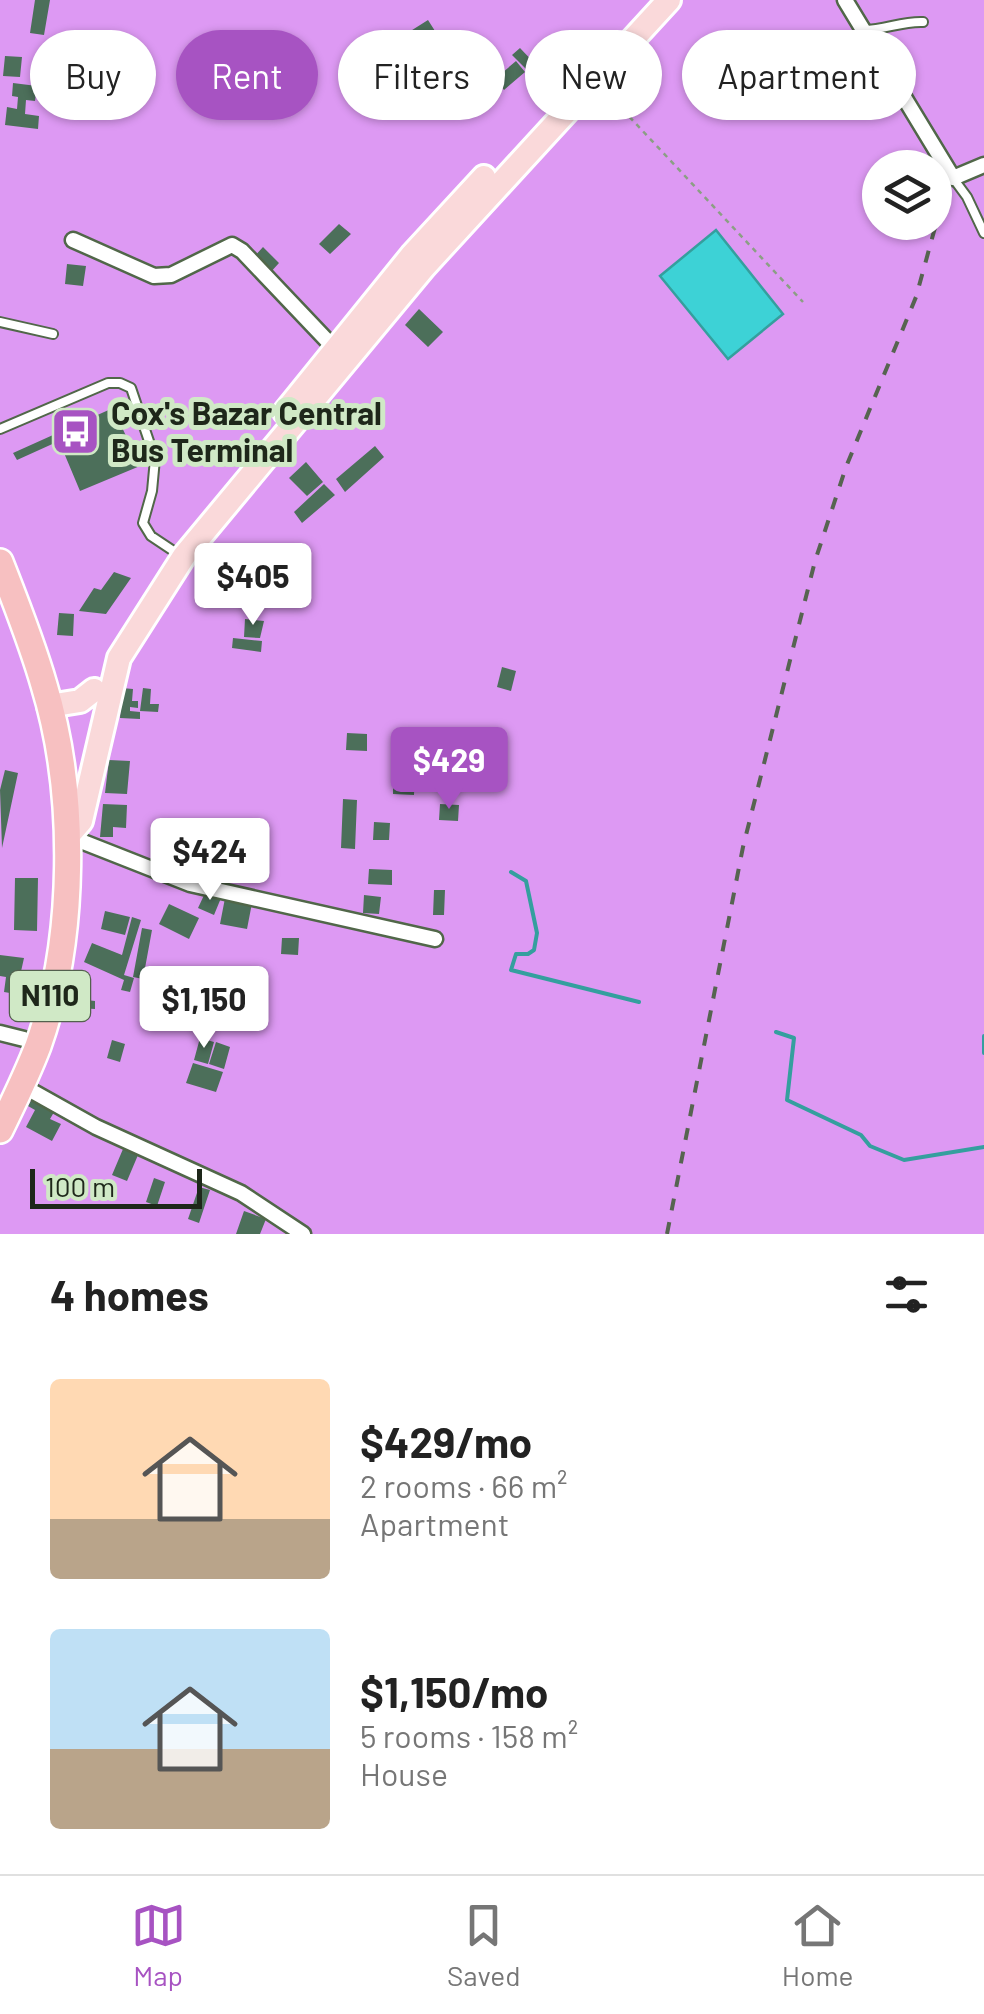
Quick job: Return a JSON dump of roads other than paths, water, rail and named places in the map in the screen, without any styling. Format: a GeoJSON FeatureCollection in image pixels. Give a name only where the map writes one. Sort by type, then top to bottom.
{"type":"FeatureCollection","features":[{"type":"Feature","properties":{"kind":"highway","name":"N110"},"geometry":{"type":"LineString","coordinates":[[0,562],[10,610],[49,706],[67,845],[68,888],[57,969],[38,1045],[10,1090]]}},
{"type":"Feature","properties":{"kind":"highway","name":"N110"},"geometry":{"type":"LineString","coordinates":[[0,1130],[10,1090],[12,1036],[43,965],[53,890],[67,845]]}},
{"type":"Feature","properties":{"kind":"main road"},"geometry":{"type":"LineString","coordinates":[[67,845],[91,726],[94,690],[107,654],[130,611],[172,550],[412,255],[649,0]]}},
{"type":"Feature","properties":{"kind":"main road"},"geometry":{"type":"LineString","coordinates":[[67,845],[81,822],[119,658],[184,556],[424,267],[669,0]]}},
{"type":"Feature","properties":{"kind":"main road"},"geometry":{"type":"LineString","coordinates":[[49,706],[80,701],[94,690]]}},
{"type":"Feature","properties":{"kind":"street"},"geometry":{"type":"LineString","coordinates":[[845,0],[862,30]]}},
{"type":"Feature","properties":{"kind":"street"},"geometry":{"type":"LineString","coordinates":[[916,118],[953,178],[984,166]]}},
{"type":"Feature","properties":{"kind":"street"},"geometry":{"type":"LineString","coordinates":[[73,240],[154,276],[171,275],[232,245],[336,350]]}},
{"type":"Feature","properties":{"kind":"street"},"geometry":{"type":"LineString","coordinates":[[67,845],[190,884],[435,939]]}},
{"type":"Feature","properties":{"kind":"street"},"geometry":{"type":"LineString","coordinates":[[10,1090],[241,1194],[303,1234]]}},
{"type":"Feature","properties":{"kind":"lane"},"geometry":{"type":"LineString","coordinates":[[877,30],[906,21],[923,22]]}},
{"type":"Feature","properties":{"kind":"lane"},"geometry":{"type":"LineString","coordinates":[[953,178],[984,233]]}},
{"type":"Feature","properties":{"kind":"lane"},"geometry":{"type":"LineString","coordinates":[[0,322],[52,334]]}},
{"type":"Feature","properties":{"kind":"lane"},"geometry":{"type":"LineString","coordinates":[[0,429],[108,382],[130,388],[156,458],[143,523],[151,536],[172,550]]}},
{"type":"Feature","properties":{"kind":"water"},"geometry":{"type":"Polygon","coordinates":[[[716,230],[783,314],[728,359],[660,276],[716,230]]]}},
{"type":"Feature","properties":{"kind":"waterway"},"geometry":{"type":"LineString","coordinates":[[511,872],[526,881],[537,933],[534,950],[516,954],[511,970],[639,1002]]}},
{"type":"Feature","properties":{"kind":"waterway"},"geometry":{"type":"LineString","coordinates":[[776,1032],[794,1038],[787,1100],[861,1135],[870,1146],[904,1160],[984,1147]]}},
{"type":"Feature","properties":{"kind":"waterway"},"geometry":{"type":"LineString","coordinates":[[984,1036],[984,1053]]}},
{"type":"Feature","properties":{"kind":"railway"},"geometry":{"type":"LineString","coordinates":[[667,1234],[743,847],[815,561],[846,467],[916,297],[932,240]]}},
{"type":"Feature","properties":{"kind":"place","name":"Cox's Bazar Central Bus Terminal"},"geometry":{"type":"Point","coordinates":[76,432]}}]}
